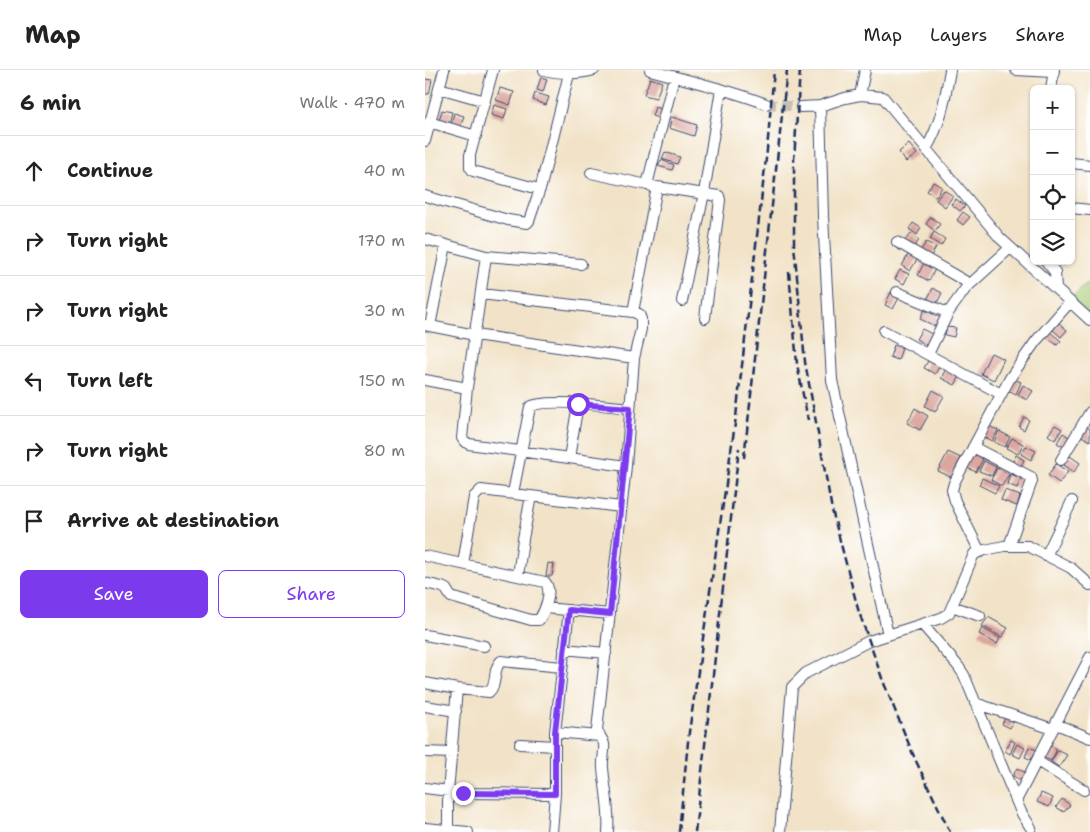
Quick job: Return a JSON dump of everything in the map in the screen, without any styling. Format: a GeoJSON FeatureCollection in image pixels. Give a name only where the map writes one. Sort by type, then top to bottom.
{"type":"FeatureCollection","features":[{"type":"Feature","properties":{"kind":"street"},"geometry":{"type":"LineString","coordinates":[[425,141],[427,126],[444,70]]}},
{"type":"Feature","properties":{"kind":"street"},"geometry":{"type":"LineString","coordinates":[[493,70],[470,155],[470,167],[473,171],[539,189]]}},
{"type":"Feature","properties":{"kind":"street"},"geometry":{"type":"LineString","coordinates":[[544,70],[563,74],[590,71]]}},
{"type":"Feature","properties":{"kind":"street"},"geometry":{"type":"LineString","coordinates":[[650,70],[739,92],[766,104]]}},
{"type":"Feature","properties":{"kind":"street"},"geometry":{"type":"LineString","coordinates":[[860,95],[865,70]]}},
{"type":"Feature","properties":{"kind":"street"},"geometry":{"type":"LineString","coordinates":[[926,149],[936,133],[944,104],[950,70]]}},
{"type":"Feature","properties":{"kind":"street"},"geometry":{"type":"LineString","coordinates":[[1016,70],[1054,71],[1052,85]]}},
{"type":"Feature","properties":{"kind":"street"},"geometry":{"type":"LineString","coordinates":[[425,196],[524,223],[529,221],[569,74]]}},
{"type":"Feature","properties":{"kind":"street"},"geometry":{"type":"LineString","coordinates":[[633,312],[652,186],[675,77]]}},
{"type":"Feature","properties":{"kind":"street"},"geometry":{"type":"LineString","coordinates":[[439,88],[485,102]]}},
{"type":"Feature","properties":{"kind":"street"},"geometry":{"type":"LineString","coordinates":[[682,301],[704,193],[721,89]]}},
{"type":"Feature","properties":{"kind":"street"},"geometry":{"type":"LineString","coordinates":[[801,107],[820,106],[860,95],[883,97],[999,238],[1090,320]]}},
{"type":"Feature","properties":{"kind":"street"},"geometry":{"type":"LineString","coordinates":[[820,106],[831,380],[888,635]]}},
{"type":"Feature","properties":{"kind":"street"},"geometry":{"type":"LineString","coordinates":[[427,126],[475,136]]}},
{"type":"Feature","properties":{"kind":"street"},"geometry":{"type":"LineString","coordinates":[[1075,163],[1090,165]]}},
{"type":"Feature","properties":{"kind":"street"},"geometry":{"type":"LineString","coordinates":[[591,173],[652,186],[719,196],[705,318]]}},
{"type":"Feature","properties":{"kind":"street"},"geometry":{"type":"LineString","coordinates":[[1075,208],[1090,210]]}},
{"type":"Feature","properties":{"kind":"street"},"geometry":{"type":"LineString","coordinates":[[425,239],[486,256],[581,264]]}},
{"type":"Feature","properties":{"kind":"street"},"geometry":{"type":"LineString","coordinates":[[897,242],[971,284]]}},
{"type":"Feature","properties":{"kind":"street"},"geometry":{"type":"LineString","coordinates":[[446,245],[427,325],[475,335],[634,358]]}},
{"type":"Feature","properties":{"kind":"street"},"geometry":{"type":"LineString","coordinates":[[928,354],[948,313],[971,284],[1010,248]]}},
{"type":"Feature","properties":{"kind":"street"},"geometry":{"type":"LineString","coordinates":[[486,256],[467,388],[462,438],[469,444],[626,466]]}},
{"type":"Feature","properties":{"kind":"street"},"geometry":{"type":"LineString","coordinates":[[1050,265],[1055,272],[1056,289]]}},
{"type":"Feature","properties":{"kind":"street"},"geometry":{"type":"LineString","coordinates":[[897,292],[948,313]]}},
{"type":"Feature","properties":{"kind":"street"},"geometry":{"type":"LineString","coordinates":[[481,294],[633,312],[639,314],[641,319],[641,329],[634,358],[626,466],[597,730],[599,736],[603,739],[604,745],[603,768],[608,797],[608,832]]}},
{"type":"Feature","properties":{"kind":"street"},"geometry":{"type":"LineString","coordinates":[[980,552],[955,501],[952,490],[954,483],[1001,394],[1036,341],[1070,302]]}},
{"type":"Feature","properties":{"kind":"street"},"geometry":{"type":"LineString","coordinates":[[884,331],[1001,394]]}},
{"type":"Feature","properties":{"kind":"street"},"geometry":{"type":"LineString","coordinates":[[425,380],[467,388]]}},
{"type":"Feature","properties":{"kind":"street"},"geometry":{"type":"LineString","coordinates":[[513,493],[530,407],[538,404],[578,404],[630,408]]}},
{"type":"Feature","properties":{"kind":"street"},"geometry":{"type":"LineString","coordinates":[[569,458],[578,404]]}},
{"type":"Feature","properties":{"kind":"street"},"geometry":{"type":"LineString","coordinates":[[1061,460],[1090,412]]}},
{"type":"Feature","properties":{"kind":"street"},"geometry":{"type":"LineString","coordinates":[[973,447],[1031,477],[1032,481],[1009,546]]}},
{"type":"Feature","properties":{"kind":"street"},"geometry":{"type":"LineString","coordinates":[[463,564],[474,496],[481,490],[621,508]]}},
{"type":"Feature","properties":{"kind":"street"},"geometry":{"type":"LineString","coordinates":[[518,576],[531,496]]}},
{"type":"Feature","properties":{"kind":"street"},"geometry":{"type":"LineString","coordinates":[[1046,556],[1071,501]]}},
{"type":"Feature","properties":{"kind":"street"},"geometry":{"type":"LineString","coordinates":[[780,832],[792,687],[806,672],[869,641],[941,618],[949,613],[974,554],[980,552],[1009,546],[1029,546],[1071,568],[1090,585]]}},
{"type":"Feature","properties":{"kind":"street"},"geometry":{"type":"LineString","coordinates":[[425,556],[545,582],[549,590],[545,608],[539,620],[531,620],[451,598],[442,586],[425,584]]}},
{"type":"Feature","properties":{"kind":"street"},"geometry":{"type":"LineString","coordinates":[[952,606],[980,616]]}},
{"type":"Feature","properties":{"kind":"street"},"geometry":{"type":"LineString","coordinates":[[545,608],[610,614]]}},
{"type":"Feature","properties":{"kind":"street"},"geometry":{"type":"LineString","coordinates":[[552,832],[555,794],[555,732],[569,610]]}},
{"type":"Feature","properties":{"kind":"street"},"geometry":{"type":"LineString","coordinates":[[922,624],[964,675],[1021,812],[1031,828]]}},
{"type":"Feature","properties":{"kind":"street"},"geometry":{"type":"LineString","coordinates":[[425,635],[484,646]]}},
{"type":"Feature","properties":{"kind":"street"},"geometry":{"type":"LineString","coordinates":[[564,649],[606,653]]}},
{"type":"Feature","properties":{"kind":"street"},"geometry":{"type":"LineString","coordinates":[[425,683],[489,692],[493,688],[498,664],[501,660],[562,668]]}},
{"type":"Feature","properties":{"kind":"street"},"geometry":{"type":"LineString","coordinates":[[1017,799],[1089,660]]}},
{"type":"Feature","properties":{"kind":"street"},"geometry":{"type":"LineString","coordinates":[[448,830],[448,792],[457,689]]}},
{"type":"Feature","properties":{"kind":"street"},"geometry":{"type":"LineString","coordinates":[[975,703],[1090,738]]}},
{"type":"Feature","properties":{"kind":"street"},"geometry":{"type":"LineString","coordinates":[[425,706],[455,711]]}},
{"type":"Feature","properties":{"kind":"street"},"geometry":{"type":"LineString","coordinates":[[555,732],[599,736]]}},
{"type":"Feature","properties":{"kind":"street"},"geometry":{"type":"LineString","coordinates":[[520,744],[555,746]]}},
{"type":"Feature","properties":{"kind":"street"},"geometry":{"type":"LineString","coordinates":[[425,752],[452,753]]}},
{"type":"Feature","properties":{"kind":"street"},"geometry":{"type":"LineString","coordinates":[[1037,761],[1084,790]]}},
{"type":"Feature","properties":{"kind":"street"},"geometry":{"type":"LineString","coordinates":[[425,788],[463,793],[555,794]]}},
{"type":"Feature","properties":{"kind":"street"},"geometry":{"type":"LineString","coordinates":[[425,828],[469,832]]}},
{"type":"Feature","properties":{"kind":"green space"},"geometry":{"type":"Polygon","coordinates":[[[1088,283],[1090,284],[1090,316],[1071,298],[1088,283]]]}},
{"type":"Feature","properties":{"kind":"building"},"geometry":{"type":"Polygon","coordinates":[[[541,77],[547,79],[543,92],[537,90],[541,77]]]}},
{"type":"Feature","properties":{"kind":"building"},"geometry":{"type":"Polygon","coordinates":[[[650,78],[662,82],[656,98],[644,95],[650,78]]]}},
{"type":"Feature","properties":{"kind":"building"},"geometry":{"type":"Polygon","coordinates":[[[425,79],[432,80],[429,94],[425,94],[425,79]]]}},
{"type":"Feature","properties":{"kind":"building"},"geometry":{"type":"Polygon","coordinates":[[[500,88],[514,92],[510,105],[496,100],[500,88]]]}},
{"type":"Feature","properties":{"kind":"building"},"geometry":{"type":"Polygon","coordinates":[[[535,93],[549,97],[546,105],[533,100],[535,93]]]}},
{"type":"Feature","properties":{"kind":"building"},"geometry":{"type":"Polygon","coordinates":[[[494,105],[507,109],[504,119],[491,115],[494,105]]]}},
{"type":"Feature","properties":{"kind":"building"},"geometry":{"type":"Polygon","coordinates":[[[655,107],[665,110],[662,119],[652,116],[655,107]]]}},
{"type":"Feature","properties":{"kind":"building"},"geometry":{"type":"Polygon","coordinates":[[[442,110],[452,112],[449,124],[439,121],[442,110]]]}},
{"type":"Feature","properties":{"kind":"building"},"geometry":{"type":"Polygon","coordinates":[[[454,113],[464,116],[460,128],[451,125],[454,113]]]}},
{"type":"Feature","properties":{"kind":"building"},"geometry":{"type":"Polygon","coordinates":[[[672,117],[697,125],[694,136],[669,128],[672,117]]]}},
{"type":"Feature","properties":{"kind":"building"},"geometry":{"type":"Polygon","coordinates":[[[909,144],[917,154],[906,162],[899,152],[909,144]]]}},
{"type":"Feature","properties":{"kind":"building"},"geometry":{"type":"Polygon","coordinates":[[[665,152],[680,157],[677,164],[662,159],[665,152]]]}},
{"type":"Feature","properties":{"kind":"building"},"geometry":{"type":"Polygon","coordinates":[[[661,160],[674,165],[672,170],[658,166],[661,160]]]}},
{"type":"Feature","properties":{"kind":"building"},"geometry":{"type":"Polygon","coordinates":[[[933,182],[942,187],[936,197],[927,191],[933,182]]]}},
{"type":"Feature","properties":{"kind":"building"},"geometry":{"type":"Polygon","coordinates":[[[944,190],[953,196],[945,207],[936,200],[944,190]]]}},
{"type":"Feature","properties":{"kind":"building"},"geometry":{"type":"Polygon","coordinates":[[[956,199],[965,206],[960,211],[951,204],[956,199]]]}},
{"type":"Feature","properties":{"kind":"building"},"geometry":{"type":"Polygon","coordinates":[[[963,212],[970,217],[963,225],[957,220],[963,212]]]}},
{"type":"Feature","properties":{"kind":"building"},"geometry":{"type":"Polygon","coordinates":[[[931,217],[940,224],[935,231],[926,224],[931,217]]]}},
{"type":"Feature","properties":{"kind":"building"},"geometry":{"type":"Polygon","coordinates":[[[913,223],[921,228],[917,235],[909,229],[913,223]]]}},
{"type":"Feature","properties":{"kind":"building"},"geometry":{"type":"Polygon","coordinates":[[[934,232],[945,239],[941,246],[930,239],[934,232]]]}},
{"type":"Feature","properties":{"kind":"building"},"geometry":{"type":"Polygon","coordinates":[[[911,234],[919,240],[913,249],[904,242],[911,234]]]}},
{"type":"Feature","properties":{"kind":"building"},"geometry":{"type":"Polygon","coordinates":[[[926,242],[936,247],[930,258],[920,252],[926,242]]]}},
{"type":"Feature","properties":{"kind":"building"},"geometry":{"type":"Polygon","coordinates":[[[909,253],[918,258],[910,271],[902,266],[909,253]]]}},
{"type":"Feature","properties":{"kind":"building"},"geometry":{"type":"Polygon","coordinates":[[[925,261],[936,267],[929,281],[918,275],[925,261]]]}},
{"type":"Feature","properties":{"kind":"building"},"geometry":{"type":"Polygon","coordinates":[[[900,270],[909,274],[904,284],[895,279],[900,270]]]}},
{"type":"Feature","properties":{"kind":"building"},"geometry":{"type":"Polygon","coordinates":[[[933,288],[942,293],[936,305],[927,300],[933,288]]]}},
{"type":"Feature","properties":{"kind":"building"},"geometry":{"type":"Polygon","coordinates":[[[891,292],[900,296],[893,309],[885,305],[891,292]]]}},
{"type":"Feature","properties":{"kind":"building"},"geometry":{"type":"Polygon","coordinates":[[[924,310],[941,318],[937,327],[920,319],[924,310]]]}},
{"type":"Feature","properties":{"kind":"building"},"geometry":{"type":"Polygon","coordinates":[[[1059,323],[1067,330],[1061,337],[1053,330],[1059,323]]]}},
{"type":"Feature","properties":{"kind":"building"},"geometry":{"type":"Polygon","coordinates":[[[947,327],[956,328],[954,337],[945,335],[947,327]]]}},
{"type":"Feature","properties":{"kind":"building"},"geometry":{"type":"Polygon","coordinates":[[[922,329],[934,335],[928,346],[916,339],[922,329]]]}},
{"type":"Feature","properties":{"kind":"building"},"geometry":{"type":"Polygon","coordinates":[[[1050,332],[1061,341],[1057,345],[1046,337],[1050,332]]]}},
{"type":"Feature","properties":{"kind":"building"},"geometry":{"type":"Polygon","coordinates":[[[894,345],[902,348],[898,360],[890,357],[894,345]]]}},
{"type":"Feature","properties":{"kind":"building"},"geometry":{"type":"Polygon","coordinates":[[[991,353],[1004,359],[994,380],[981,374],[991,353]]]}},
{"type":"Feature","properties":{"kind":"building"},"geometry":{"type":"Polygon","coordinates":[[[928,361],[939,367],[935,374],[924,368],[928,361]]]}},
{"type":"Feature","properties":{"kind":"building"},"geometry":{"type":"Polygon","coordinates":[[[946,369],[960,376],[955,385],[941,378],[946,369]]]}},
{"type":"Feature","properties":{"kind":"building"},"geometry":{"type":"Polygon","coordinates":[[[1012,378],[1021,382],[1016,394],[1005,389],[1012,378]]]}},
{"type":"Feature","properties":{"kind":"building"},"geometry":{"type":"Polygon","coordinates":[[[1023,385],[1033,391],[1027,400],[1018,395],[1023,385]]]}},
{"type":"Feature","properties":{"kind":"building"},"geometry":{"type":"Polygon","coordinates":[[[933,390],[944,396],[935,412],[925,406],[933,390]]]}},
{"type":"Feature","properties":{"kind":"building"},"geometry":{"type":"Polygon","coordinates":[[[915,408],[928,416],[920,430],[907,423],[915,408]]]}},
{"type":"Feature","properties":{"kind":"building"},"geometry":{"type":"Polygon","coordinates":[[[1024,417],[1029,420],[1024,430],[1019,427],[1024,417]]]}},
{"type":"Feature","properties":{"kind":"building"},"geometry":{"type":"Polygon","coordinates":[[[986,425],[998,430],[992,441],[981,436],[986,425]]]}},
{"type":"Feature","properties":{"kind":"building"},"geometry":{"type":"Polygon","coordinates":[[[1055,425],[1062,429],[1055,440],[1048,435],[1055,425]]]}},
{"type":"Feature","properties":{"kind":"building"},"geometry":{"type":"Polygon","coordinates":[[[1086,426],[1090,429],[1090,441],[1080,435],[1086,426]]]}},
{"type":"Feature","properties":{"kind":"building"},"geometry":{"type":"Polygon","coordinates":[[[999,431],[1010,437],[1005,447],[994,442],[999,431]]]}},
{"type":"Feature","properties":{"kind":"building"},"geometry":{"type":"Polygon","coordinates":[[[1063,433],[1070,438],[1064,447],[1057,443],[1063,433]]]}},
{"type":"Feature","properties":{"kind":"building"},"geometry":{"type":"Polygon","coordinates":[[[1012,438],[1023,444],[1018,454],[1006,448],[1012,438]]]}},
{"type":"Feature","properties":{"kind":"building"},"geometry":{"type":"Polygon","coordinates":[[[1026,446],[1036,451],[1031,460],[1021,454],[1026,446]]]}},
{"type":"Feature","properties":{"kind":"building"},"geometry":{"type":"Polygon","coordinates":[[[948,452],[961,458],[951,477],[938,471],[948,452]]]}},
{"type":"Feature","properties":{"kind":"building"},"geometry":{"type":"Polygon","coordinates":[[[971,452],[983,459],[976,472],[964,466],[971,452]]]}},
{"type":"Feature","properties":{"kind":"building"},"geometry":{"type":"Polygon","coordinates":[[[1016,455],[1024,460],[1019,470],[1011,466],[1016,455]]]}},
{"type":"Feature","properties":{"kind":"building"},"geometry":{"type":"Polygon","coordinates":[[[1070,456],[1080,463],[1074,472],[1064,465],[1070,456]]]}},
{"type":"Feature","properties":{"kind":"building"},"geometry":{"type":"Polygon","coordinates":[[[984,461],[996,467],[992,476],[979,471],[984,461]]]}},
{"type":"Feature","properties":{"kind":"building"},"geometry":{"type":"Polygon","coordinates":[[[1056,464],[1068,472],[1059,483],[1048,475],[1056,464]]]}},
{"type":"Feature","properties":{"kind":"building"},"geometry":{"type":"Polygon","coordinates":[[[997,468],[1009,474],[1002,486],[991,480],[997,468]]]}},
{"type":"Feature","properties":{"kind":"building"},"geometry":{"type":"Polygon","coordinates":[[[1010,474],[1021,478],[1017,488],[1007,484],[1010,474]]]}},
{"type":"Feature","properties":{"kind":"building"},"geometry":{"type":"Polygon","coordinates":[[[982,478],[999,486],[995,493],[979,485],[982,478]]]}},
{"type":"Feature","properties":{"kind":"building"},"geometry":{"type":"Polygon","coordinates":[[[1005,490],[1020,496],[1017,506],[1001,500],[1005,490]]]}},
{"type":"Feature","properties":{"kind":"building"},"geometry":{"type":"Polygon","coordinates":[[[548,563],[554,564],[552,576],[546,576],[548,563]]]}},
{"type":"Feature","properties":{"kind":"building"},"geometry":{"type":"Polygon","coordinates":[[[988,617],[1008,628],[1002,637],[982,626],[988,617]]]}},
{"type":"Feature","properties":{"kind":"building"},"geometry":{"type":"Polygon","coordinates":[[[982,628],[1000,638],[997,644],[979,634],[982,628]]]}},
{"type":"Feature","properties":{"kind":"building"},"geometry":{"type":"Polygon","coordinates":[[[1007,714],[1015,719],[1010,728],[1002,724],[1007,714]]]}},
{"type":"Feature","properties":{"kind":"building"},"geometry":{"type":"Polygon","coordinates":[[[1011,740],[1015,742],[1010,754],[1005,751],[1011,740]]]}},
{"type":"Feature","properties":{"kind":"building"},"geometry":{"type":"Polygon","coordinates":[[[1017,744],[1025,748],[1020,758],[1012,754],[1017,744]]]}},
{"type":"Feature","properties":{"kind":"building"},"geometry":{"type":"Polygon","coordinates":[[[1047,744],[1057,749],[1051,761],[1041,756],[1047,744]]]}},
{"type":"Feature","properties":{"kind":"building"},"geometry":{"type":"Polygon","coordinates":[[[1029,747],[1037,750],[1032,760],[1025,757],[1029,747]]]}},
{"type":"Feature","properties":{"kind":"building"},"geometry":{"type":"Polygon","coordinates":[[[1058,750],[1067,755],[1059,767],[1051,762],[1058,750]]]}},
{"type":"Feature","properties":{"kind":"building"},"geometry":{"type":"Polygon","coordinates":[[[1017,768],[1026,773],[1022,781],[1013,776],[1017,768]]]}},
{"type":"Feature","properties":{"kind":"building"},"geometry":{"type":"Polygon","coordinates":[[[1041,793],[1053,798],[1049,807],[1037,802],[1041,793]]]}},
{"type":"Feature","properties":{"kind":"building"},"geometry":{"type":"Polygon","coordinates":[[[1062,799],[1070,805],[1064,812],[1056,807],[1062,799]]]}},
{"type":"Feature","properties":{"kind":"tunnel"},"geometry":{"type":"LineString","coordinates":[[766,104],[801,107]]}},
{"type":"Feature","properties":{"kind":"railway"},"geometry":{"type":"LineString","coordinates":[[679,832],[689,732],[736,417],[767,150],[774,70]]}},
{"type":"Feature","properties":{"kind":"railway"},"geometry":{"type":"LineString","coordinates":[[744,458],[787,70]]}},
{"type":"Feature","properties":{"kind":"railway"},"geometry":{"type":"LineString","coordinates":[[800,70],[794,160],[794,245],[805,362],[832,510],[858,609],[883,681],[915,759],[950,832]]}},
{"type":"Feature","properties":{"kind":"railway"},"geometry":{"type":"LineString","coordinates":[[789,272],[797,364],[808,420]]}},
{"type":"Feature","properties":{"kind":"railway"},"geometry":{"type":"LineString","coordinates":[[695,832],[739,448]]}},
{"type":"Feature","properties":{"kind":"route"},"geometry":{"type":"LineString","coordinates":[[463,793],[555,794],[555,732],[569,610],[610,614],[626,466],[630,408],[578,404]]}}]}
